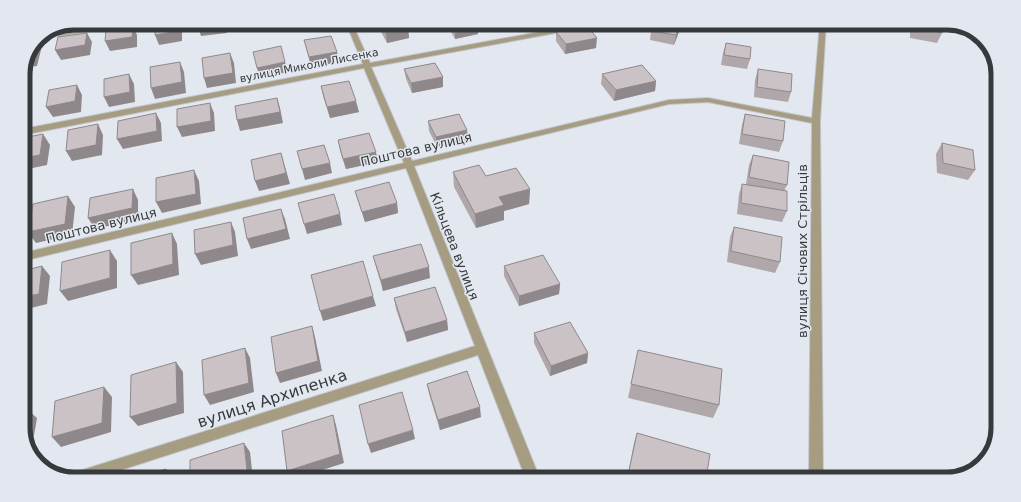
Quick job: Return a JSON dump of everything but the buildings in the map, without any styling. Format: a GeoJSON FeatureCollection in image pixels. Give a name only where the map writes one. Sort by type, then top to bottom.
{"type":"FeatureCollection","features":[{"type":"Feature","properties":{"kind":"street"},"geometry":{"type":"LineString","coordinates":[[54,35],[85,30]]}},
{"type":"Feature","properties":{"kind":"street","name":"Кільцева вулиця"},"geometry":{"type":"LineString","coordinates":[[352,30],[409,164],[530,472]]}},
{"type":"Feature","properties":{"kind":"street","name":"вулиця Миколи Лисенка"},"geometry":{"type":"LineString","coordinates":[[30,131],[368,65],[560,30]]}},
{"type":"Feature","properties":{"kind":"street","name":"вулиця Січових Стрільців"},"geometry":{"type":"LineString","coordinates":[[816,472],[816,121],[822,30]]}},
{"type":"Feature","properties":{"kind":"street","name":"Поштова вулиця"},"geometry":{"type":"LineString","coordinates":[[30,255],[669,102],[708,100],[816,121]]}},
{"type":"Feature","properties":{"kind":"street","name":"вулиця Архипенка"},"geometry":{"type":"LineString","coordinates":[[95,472],[481,349]]}}]}
